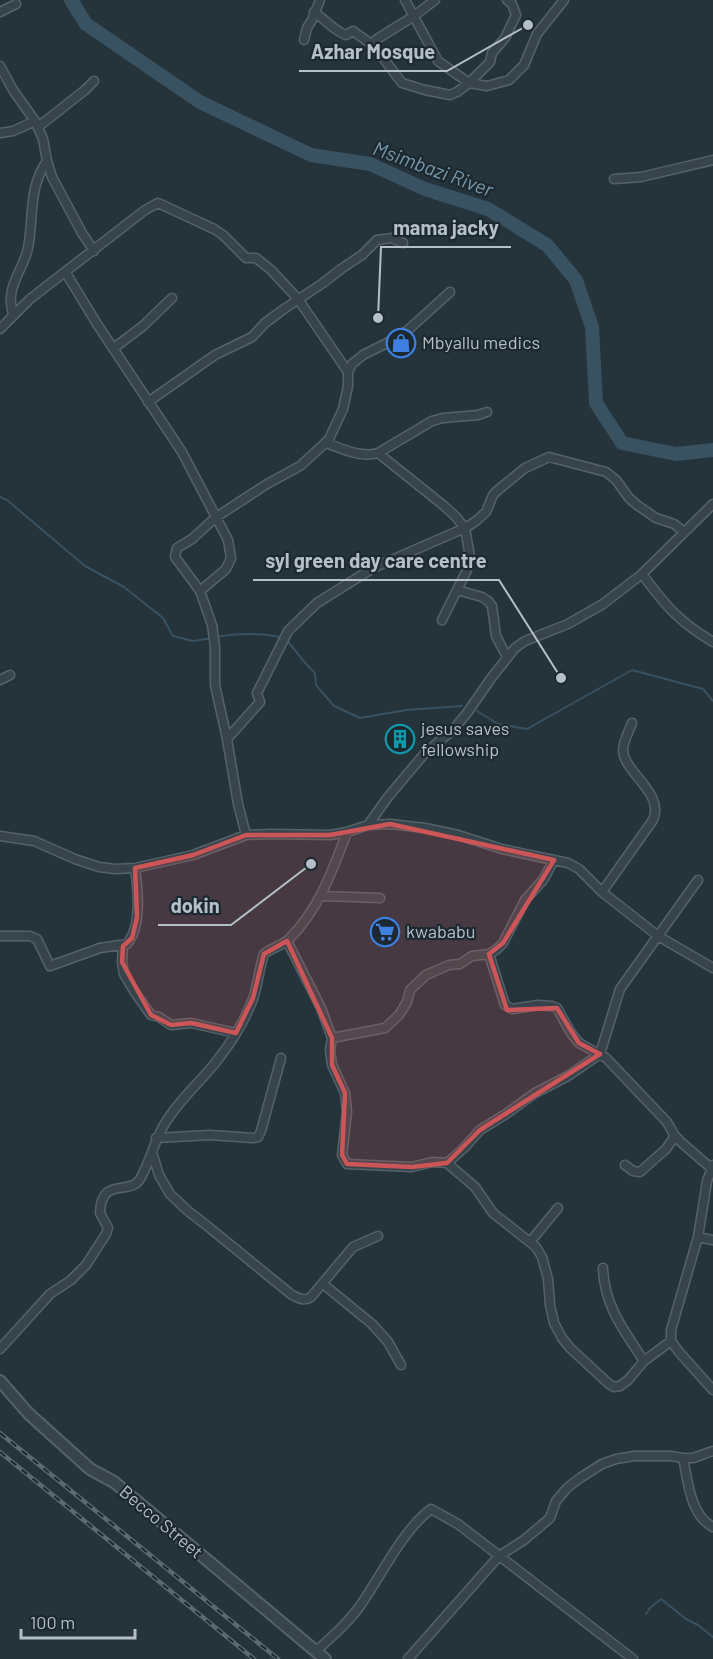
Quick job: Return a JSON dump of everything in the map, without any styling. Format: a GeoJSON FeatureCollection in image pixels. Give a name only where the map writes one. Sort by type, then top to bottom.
{"type":"FeatureCollection","features":[{"type":"Feature","properties":{"kind":"street"},"geometry":{"type":"LineString","coordinates":[[304,40],[320,0]]}},
{"type":"Feature","properties":{"kind":"street"},"geometry":{"type":"LineString","coordinates":[[405,0],[438,61],[469,83],[487,86],[509,80],[524,65],[537,34],[564,0]]}},
{"type":"Feature","properties":{"kind":"street"},"geometry":{"type":"LineString","coordinates":[[374,46],[377,39],[435,0]]}},
{"type":"Feature","properties":{"kind":"street"},"geometry":{"type":"LineString","coordinates":[[314,12],[339,33],[346,35],[353,31],[374,46],[402,83],[450,95],[469,83],[490,62],[492,53],[505,38],[516,15],[512,4],[507,0]]}},
{"type":"Feature","properties":{"kind":"street"},"geometry":{"type":"LineString","coordinates":[[0,12],[16,4]]}},
{"type":"Feature","properties":{"kind":"street"},"geometry":{"type":"LineString","coordinates":[[0,66],[13,90],[37,124],[43,139],[47,161],[62,196],[94,251]]}},
{"type":"Feature","properties":{"kind":"street"},"geometry":{"type":"LineString","coordinates":[[0,133],[37,124],[94,81]]}},
{"type":"Feature","properties":{"kind":"street"},"geometry":{"type":"LineString","coordinates":[[614,179],[641,177],[713,160]]}},
{"type":"Feature","properties":{"kind":"street"},"geometry":{"type":"LineString","coordinates":[[14,315],[11,296],[28,247],[33,190],[47,161]]}},
{"type":"Feature","properties":{"kind":"street"},"geometry":{"type":"LineString","coordinates":[[0,329],[30,299],[145,210],[158,204],[214,229],[246,258],[256,258],[271,270],[298,299],[348,372]]}},
{"type":"Feature","properties":{"kind":"street"},"geometry":{"type":"LineString","coordinates":[[148,402],[215,354],[252,337],[265,323],[323,284],[362,255],[377,240],[392,238],[403,243]]}},
{"type":"Feature","properties":{"kind":"street"},"geometry":{"type":"LineString","coordinates":[[66,273],[182,452],[228,540],[231,558],[226,569],[200,591]]}},
{"type":"Feature","properties":{"kind":"street"},"geometry":{"type":"LineString","coordinates":[[246,835],[215,684],[215,647],[212,625],[200,591],[175,557],[177,548],[192,539],[216,518],[267,484],[300,466],[326,443],[344,409],[350,366],[356,359],[400,335],[450,292]]}},
{"type":"Feature","properties":{"kind":"street"},"geometry":{"type":"LineString","coordinates":[[114,348],[143,326],[172,298]]}},
{"type":"Feature","properties":{"kind":"street"},"geometry":{"type":"LineString","coordinates":[[326,443],[366,455],[378,453],[432,421],[478,415],[487,411]]}},
{"type":"Feature","properties":{"kind":"street"},"geometry":{"type":"LineString","coordinates":[[378,453],[450,511],[465,528],[470,557],[467,570],[442,620]]}},
{"type":"Feature","properties":{"kind":"street"},"geometry":{"type":"LineString","coordinates":[[227,739],[260,702],[257,693],[288,631],[317,603],[361,574],[476,521],[486,512],[493,495],[498,490],[525,468],[537,462],[549,457],[610,474],[638,505],[656,518],[678,526],[684,532]]}},
{"type":"Feature","properties":{"kind":"street"},"geometry":{"type":"LineString","coordinates":[[368,825],[425,753],[453,730],[514,648],[525,641],[568,624],[603,604],[642,574],[684,532],[709,512],[713,504]]}},
{"type":"Feature","properties":{"kind":"street"},"geometry":{"type":"LineString","coordinates":[[642,574],[681,621],[713,642]]}},
{"type":"Feature","properties":{"kind":"street"},"geometry":{"type":"LineString","coordinates":[[458,590],[482,597],[492,606],[496,636],[507,657]]}},
{"type":"Feature","properties":{"kind":"street"},"geometry":{"type":"LineString","coordinates":[[0,680],[10,675]]}},
{"type":"Feature","properties":{"kind":"street"},"geometry":{"type":"LineString","coordinates":[[602,892],[657,813],[645,785],[624,757],[623,748],[632,723]]}},
{"type":"Feature","properties":{"kind":"street"},"geometry":{"type":"LineString","coordinates":[[0,836],[34,842],[75,860],[115,869],[135,868],[193,855],[246,835],[330,835],[368,825],[390,824],[425,828],[576,866],[602,892],[658,936],[713,968]]}},
{"type":"Feature","properties":{"kind":"street"},"geometry":{"type":"LineString","coordinates":[[0,1349],[50,1294],[71,1280],[86,1265],[108,1228],[100,1213],[103,1198],[109,1191],[132,1186],[138,1182],[156,1138],[178,1104],[219,1059],[243,1021],[253,998],[264,954],[286,941],[321,896],[347,832]]}},
{"type":"Feature","properties":{"kind":"street"},"geometry":{"type":"LineString","coordinates":[[332,1038],[386,1028],[399,1015],[407,1002],[410,990],[426,975],[449,965],[460,964],[472,956],[489,954],[496,950],[525,900],[543,880],[554,860]]}},
{"type":"Feature","properties":{"kind":"street"},"geometry":{"type":"LineString","coordinates":[[0,936],[30,936],[37,939],[47,964],[50,966],[100,948],[127,944],[132,938],[137,917],[138,894],[135,868]]}},
{"type":"Feature","properties":{"kind":"street"},"geometry":{"type":"LineString","coordinates":[[447,1163],[480,1130],[535,1093],[568,1076],[600,1054],[620,989],[698,880]]}},
{"type":"Feature","properties":{"kind":"street"},"geometry":{"type":"LineString","coordinates":[[321,896],[380,898]]}},
{"type":"Feature","properties":{"kind":"street"},"geometry":{"type":"LineString","coordinates":[[286,941],[321,1008],[332,1038],[330,1050],[332,1065],[345,1093],[347,1112],[342,1155],[347,1164],[412,1167],[432,1162],[447,1163],[475,1187],[493,1213],[536,1247],[549,1279],[550,1305],[554,1323],[562,1338],[614,1387],[628,1380],[644,1361],[671,1341]]}},
{"type":"Feature","properties":{"kind":"street"},"geometry":{"type":"LineString","coordinates":[[123,946],[124,974],[151,1015],[171,1025],[191,1023],[236,1033]]}},
{"type":"Feature","properties":{"kind":"street"},"geometry":{"type":"LineString","coordinates":[[489,954],[505,1005],[512,1009],[538,1005],[557,1008],[579,1043],[606,1058],[667,1122],[675,1136],[712,1166],[707,1181],[698,1238],[671,1330],[671,1341],[713,1390]]}},
{"type":"Feature","properties":{"kind":"street"},"geometry":{"type":"LineString","coordinates":[[156,1138],[258,1137],[281,1058]]}},
{"type":"Feature","properties":{"kind":"street"},"geometry":{"type":"LineString","coordinates":[[625,1165],[633,1172],[640,1172],[666,1149],[675,1136]]}},
{"type":"Feature","properties":{"kind":"street"},"geometry":{"type":"LineString","coordinates":[[152,1152],[159,1175],[170,1194],[285,1289],[303,1300],[307,1300],[323,1284],[353,1247],[378,1236]]}},
{"type":"Feature","properties":{"kind":"street"},"geometry":{"type":"LineString","coordinates":[[530,1242],[558,1208]]}},
{"type":"Feature","properties":{"kind":"street"},"geometry":{"type":"LineString","coordinates":[[698,1238],[713,1240]]}},
{"type":"Feature","properties":{"kind":"street"},"geometry":{"type":"LineString","coordinates":[[603,1268],[607,1299],[644,1361]]}},
{"type":"Feature","properties":{"kind":"street"},"geometry":{"type":"LineString","coordinates":[[323,1284],[372,1324],[388,1342],[401,1365]]}},
{"type":"Feature","properties":{"kind":"street","name":"Becco Street"},"geometry":{"type":"LineString","coordinates":[[0,1382],[29,1414],[90,1468],[114,1482],[320,1655]]}},
{"type":"Feature","properties":{"kind":"street"},"geometry":{"type":"LineString","coordinates":[[408,1659],[499,1556],[524,1540],[550,1518],[556,1501],[567,1488],[602,1464],[634,1456],[693,1458],[713,1451]]}},
{"type":"Feature","properties":{"kind":"street"},"geometry":{"type":"LineString","coordinates":[[683,1458],[694,1506],[713,1527]]}},
{"type":"Feature","properties":{"kind":"street"},"geometry":{"type":"LineString","coordinates":[[320,1655],[335,1634],[363,1603],[405,1538],[431,1509],[458,1524],[633,1659]]}},
{"type":"Feature","properties":{"kind":"highlighted area"},"geometry":{"type":"Polygon","coordinates":[[[390,824],[554,860],[503,943],[489,954],[507,1010],[557,1008],[579,1043],[600,1054],[480,1130],[447,1163],[412,1167],[347,1164],[342,1155],[345,1093],[332,1065],[332,1038],[287,941],[264,954],[253,998],[236,1033],[191,1023],[171,1025],[151,1015],[122,962],[123,946],[132,938],[137,917],[135,868],[193,855],[246,835],[330,835],[390,824]]]}},
{"type":"Feature","properties":{"kind":"waterway","name":"Msimbazi River"},"geometry":{"type":"LineString","coordinates":[[71,0],[86,24],[200,102],[311,155],[370,164],[425,189],[488,209],[547,245],[576,280],[592,327],[596,403],[622,443],[676,454],[713,450]]}},
{"type":"Feature","properties":{"kind":"waterway"},"geometry":{"type":"LineString","coordinates":[[0,497],[7,500],[85,566],[124,587],[163,618],[173,636],[193,641],[212,638]]}},
{"type":"Feature","properties":{"kind":"waterway"},"geometry":{"type":"LineString","coordinates":[[217,637],[253,634],[274,636],[287,641],[315,673],[316,685],[334,706],[360,718],[406,710],[462,706]]}},
{"type":"Feature","properties":{"kind":"waterway"},"geometry":{"type":"LineString","coordinates":[[477,711],[498,724],[527,729],[632,670],[703,689],[713,701]]}},
{"type":"Feature","properties":{"kind":"waterway"},"geometry":{"type":"LineString","coordinates":[[646,1614],[661,1599],[713,1637]]}},
{"type":"Feature","properties":{"kind":"railway"},"geometry":{"type":"LineString","coordinates":[[0,1433],[278,1659]]}},
{"type":"Feature","properties":{"kind":"railway"},"geometry":{"type":"LineString","coordinates":[[0,1452],[254,1659]]}},
{"type":"Feature","properties":{"kind":"place","name":"Azhar Mosque"},"geometry":{"type":"Point","coordinates":[528,25]}},
{"type":"Feature","properties":{"kind":"place","name":"mama jacky"},"geometry":{"type":"Point","coordinates":[378,318]}},
{"type":"Feature","properties":{"kind":"place","name":"Mbyallu medics"},"geometry":{"type":"Point","coordinates":[401,343]}},
{"type":"Feature","properties":{"kind":"place","name":"syl green day care centre"},"geometry":{"type":"Point","coordinates":[561,678]}},
{"type":"Feature","properties":{"kind":"place","name":"jesus saves fellowship"},"geometry":{"type":"Point","coordinates":[400,739]}},
{"type":"Feature","properties":{"kind":"place","name":"dokin"},"geometry":{"type":"Point","coordinates":[311,864]}},
{"type":"Feature","properties":{"kind":"place","name":"kwababu"},"geometry":{"type":"Point","coordinates":[385,932]}}]}
